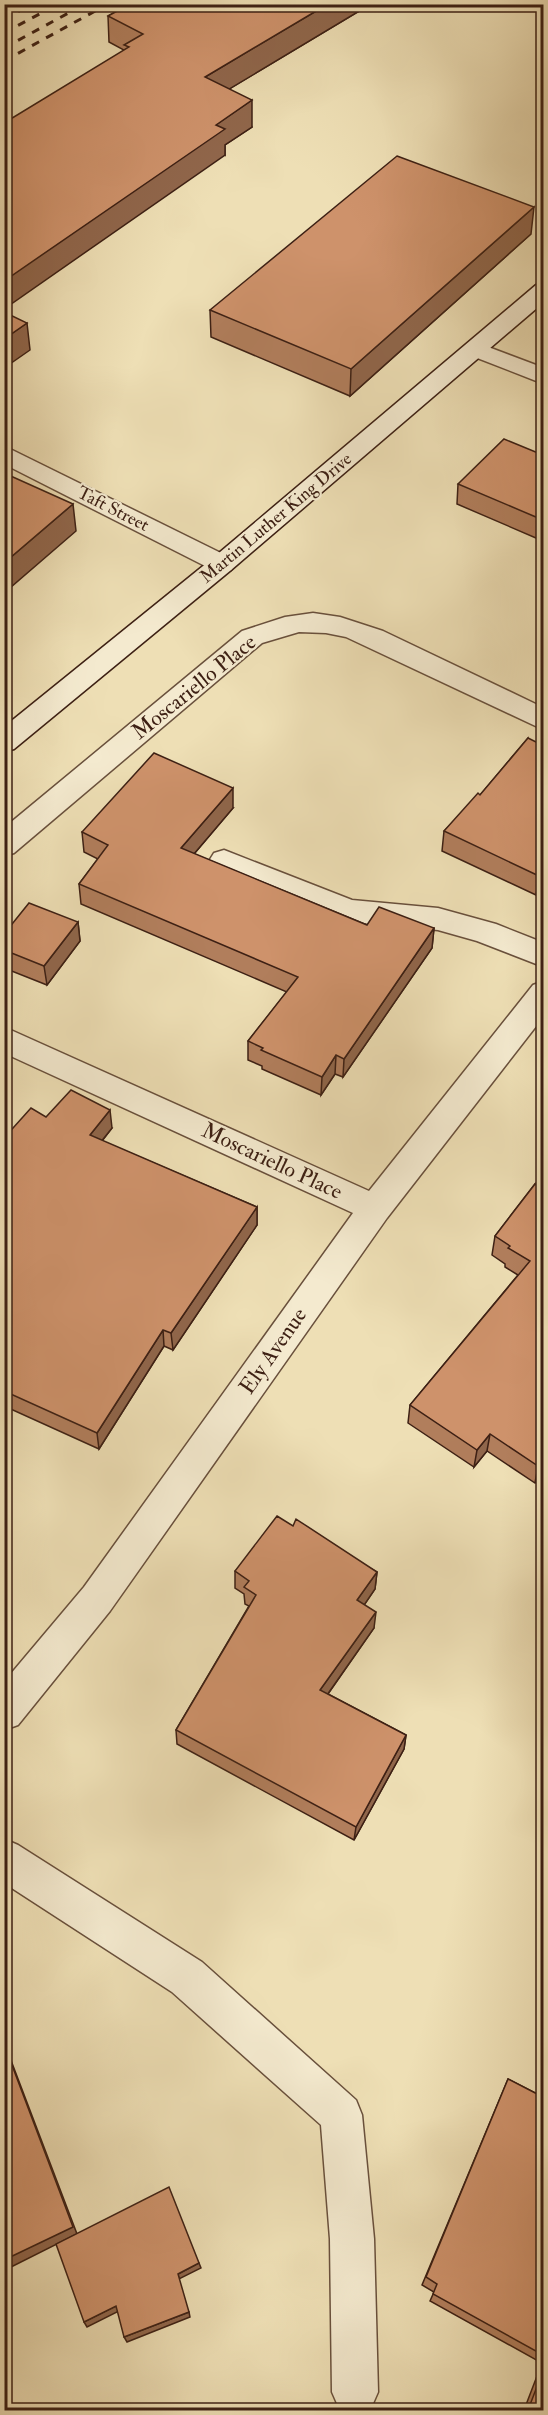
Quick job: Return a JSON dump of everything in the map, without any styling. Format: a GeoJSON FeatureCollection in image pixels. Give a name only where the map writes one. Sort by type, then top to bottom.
{"type":"FeatureCollection","features":[{"type":"Feature","properties":{"kind":"street","name":"Martin Luther King Drive"},"geometry":{"type":"LineString","coordinates":[[4,742],[222,564],[543,290]]}},
{"type":"Feature","properties":{"kind":"street"},"geometry":{"type":"LineString","coordinates":[[475,349],[543,377]]}},
{"type":"Feature","properties":{"kind":"street","name":"Taft Street"},"geometry":{"type":"LineString","coordinates":[[4,454],[222,564]]}},
{"type":"Feature","properties":{"kind":"street","name":"Moscariello Place"},"geometry":{"type":"LineString","coordinates":[[4,845],[252,637],[296,622],[316,622],[346,628],[373,637],[543,720]]}},
{"type":"Feature","properties":{"kind":"street"},"geometry":{"type":"LineString","coordinates":[[224,861],[349,911],[438,918],[485,932],[543,956]]}},
{"type":"Feature","properties":{"kind":"street","name":"Ely Avenue"},"geometry":{"type":"LineString","coordinates":[[4,1712],[97,1599],[375,1208],[543,993]]}},
{"type":"Feature","properties":{"kind":"street","name":"Moscariello Place"},"geometry":{"type":"LineString","coordinates":[[4,1039],[375,1208]]}},
{"type":"Feature","properties":{"kind":"street"},"geometry":{"type":"LineString","coordinates":[[4,1859],[187,1977],[341,2115],[352,2239],[355,2392]]}},
{"type":"Feature","properties":{"kind":"building"},"geometry":{"type":"Polygon","coordinates":[[[130,4],[328,4],[205,77],[252,100],[216,125],[225,129],[4,281],[4,123],[129,47],[124,45],[143,34],[108,16],[130,4]]]}},
{"type":"Feature","properties":{"kind":"building"},"geometry":{"type":"Polygon","coordinates":[[[397,156],[534,207],[351,369],[210,310],[397,156]]]}},
{"type":"Feature","properties":{"kind":"building"},"geometry":{"type":"Polygon","coordinates":[[[4,312],[27,323],[4,339],[4,312]]]}},
{"type":"Feature","properties":{"kind":"building"},"geometry":{"type":"Polygon","coordinates":[[[504,439],[543,455],[543,520],[458,484],[504,439]]]}},
{"type":"Feature","properties":{"kind":"building"},"geometry":{"type":"Polygon","coordinates":[[[4,473],[73,504],[4,563],[4,473]]]}},
{"type":"Feature","properties":{"kind":"building"},"geometry":{"type":"Polygon","coordinates":[[[528,738],[536,742],[538,739],[543,742],[543,871],[539,876],[444,831],[478,793],[480,795],[528,738]]]}},
{"type":"Feature","properties":{"kind":"building"},"geometry":{"type":"Polygon","coordinates":[[[154,753],[233,788],[181,848],[367,925],[379,907],[434,928],[344,1059],[336,1055],[322,1077],[261,1050],[263,1048],[248,1041],[298,977],[79,884],[108,845],[82,832],[154,753]]]}},
{"type":"Feature","properties":{"kind":"building"},"geometry":{"type":"Polygon","coordinates":[[[29,903],[78,922],[44,966],[4,950],[4,934],[29,903]]]}},
{"type":"Feature","properties":{"kind":"building"},"geometry":{"type":"Polygon","coordinates":[[[71,1090],[110,1110],[90,1135],[257,1207],[171,1333],[163,1330],[97,1433],[4,1391],[4,1138],[31,1108],[46,1117],[71,1090]]]}},
{"type":"Feature","properties":{"kind":"building"},"geometry":{"type":"Polygon","coordinates":[[[535,1184],[543,1188],[543,1459],[538,1466],[490,1434],[477,1450],[410,1405],[530,1261],[508,1248],[510,1246],[495,1236],[535,1184]]]}},
{"type":"Feature","properties":{"kind":"building"},"geometry":{"type":"Polygon","coordinates":[[[277,1516],[293,1526],[296,1519],[377,1572],[357,1600],[376,1612],[320,1690],[406,1735],[356,1827],[176,1730],[256,1595],[244,1587],[249,1581],[235,1571],[277,1516]]]}},
{"type":"Feature","properties":{"kind":"building"},"geometry":{"type":"Polygon","coordinates":[[[4,2044],[73,2227],[4,2260],[4,2044]]]}},
{"type":"Feature","properties":{"kind":"building"},"geometry":{"type":"Polygon","coordinates":[[[508,2079],[543,2097],[543,2355],[433,2294],[437,2284],[426,2277],[508,2079]]]}},
{"type":"Feature","properties":{"kind":"building"},"geometry":{"type":"Polygon","coordinates":[[[169,2187],[199,2263],[178,2274],[189,2312],[124,2337],[116,2306],[84,2322],[56,2244],[169,2187]]]}},
{"type":"Feature","properties":{"kind":"building"},"geometry":{"type":"Polygon","coordinates":[[[543,2371],[543,2410],[528,2410],[543,2371]]]}},
{"type":"Feature","properties":{"kind":"railway"},"geometry":{"type":"LineString","coordinates":[[4,19],[32,4]]}},
{"type":"Feature","properties":{"kind":"railway"},"geometry":{"type":"LineString","coordinates":[[4,33],[58,4]]}},
{"type":"Feature","properties":{"kind":"railway"},"geometry":{"type":"LineString","coordinates":[[4,48],[85,4]]}},
{"type":"Feature","properties":{"kind":"railway"},"geometry":{"type":"LineString","coordinates":[[4,61],[108,4]]}}]}
